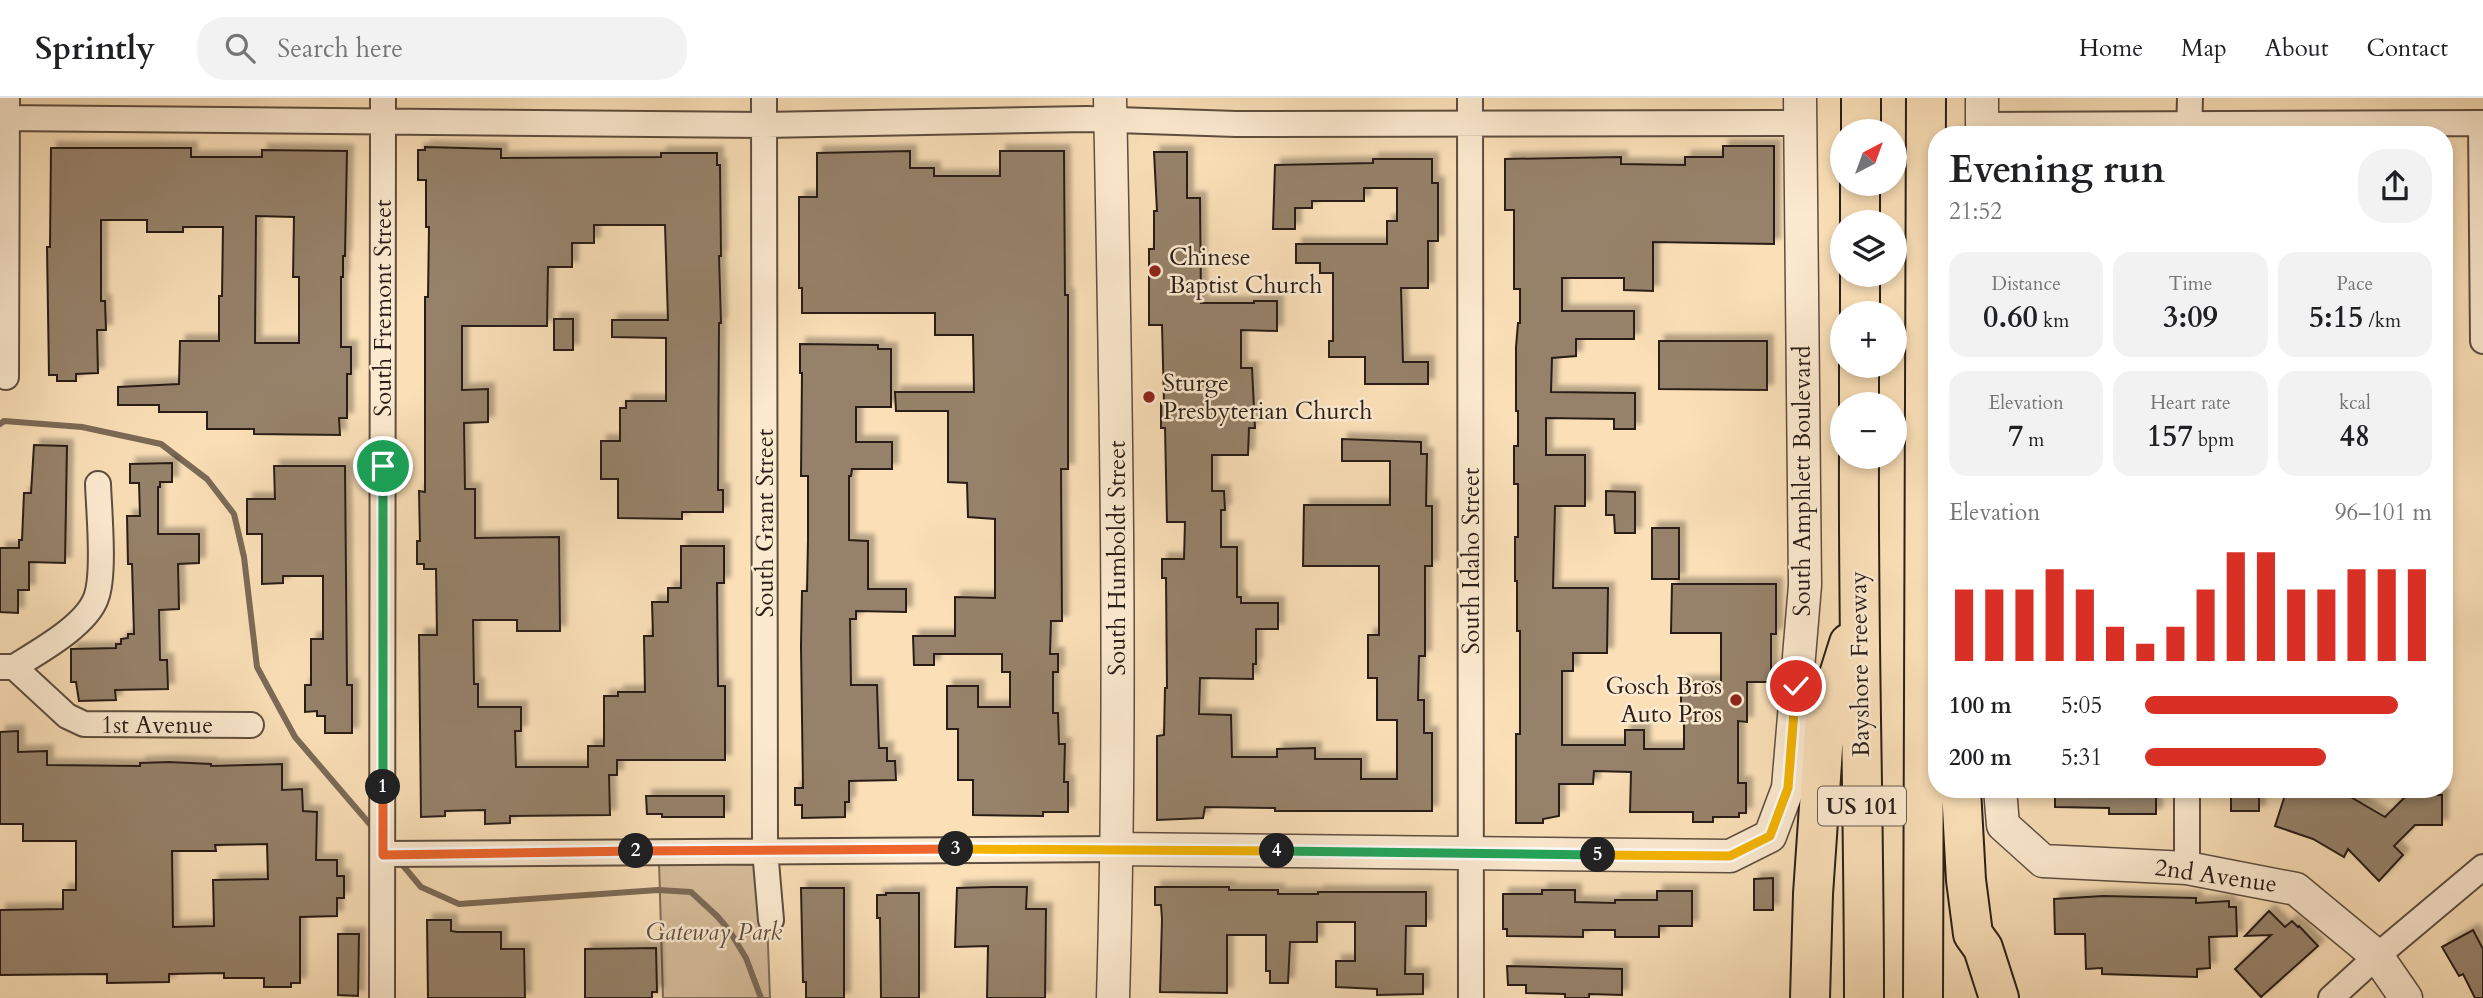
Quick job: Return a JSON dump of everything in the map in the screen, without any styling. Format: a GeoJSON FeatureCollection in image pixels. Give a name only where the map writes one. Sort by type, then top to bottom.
{"type":"FeatureCollection","features":[{"type":"Feature","properties":{"kind":"highway"},"geometry":{"type":"LineString","coordinates":[[1861,98],[1861,119]]}},
{"type":"Feature","properties":{"kind":"highway","name":"US 101"},"geometry":{"type":"LineString","coordinates":[[1923,998],[1926,98]]}},
{"type":"Feature","properties":{"kind":"highway"},"geometry":{"type":"LineString","coordinates":[[1924,378],[1928,410]]}},
{"type":"Feature","properties":{"kind":"highway","name":"Bayshore Freeway"},"geometry":{"type":"LineString","coordinates":[[1859,469],[1858,615],[1864,998]]}},
{"type":"Feature","properties":{"kind":"highway"},"geometry":{"type":"LineString","coordinates":[[1810,998],[1813,894],[1825,719],[1858,615]]}},
{"type":"Feature","properties":{"kind":"highway"},"geometry":{"type":"LineString","coordinates":[[1961,798],[1966,880],[1973,934],[1968,948],[1970,998]]}},
{"type":"Feature","properties":{"kind":"highway"},"geometry":{"type":"LineString","coordinates":[[1973,934],[1983,948],[1999,998]]}},
{"type":"Feature","properties":{"kind":"street","name":"South Grant Street"},"geometry":{"type":"LineString","coordinates":[[764,98],[765,850],[771,920]]}},
{"type":"Feature","properties":{"kind":"street","name":"South Idaho Street"},"geometry":{"type":"LineString","coordinates":[[1470,98],[1471,998]]}},
{"type":"Feature","properties":{"kind":"street"},"geometry":{"type":"LineString","coordinates":[[2189,126],[2190,98]]}},
{"type":"Feature","properties":{"kind":"street"},"geometry":{"type":"LineString","coordinates":[[6,377],[5,111],[383,110],[764,125],[1110,108],[1236,124],[1470,124],[1800,110]]}},
{"type":"Feature","properties":{"kind":"street","name":"South Humboldt Street"},"geometry":{"type":"LineString","coordinates":[[1110,108],[1116,444],[1117,849],[1113,998]]}},
{"type":"Feature","properties":{"kind":"street","name":"South Fremont Street"},"geometry":{"type":"LineString","coordinates":[[382,998],[383,110]]}},
{"type":"Feature","properties":{"kind":"street","name":"South Amphlett Boulevard"},"geometry":{"type":"LineString","coordinates":[[1471,853],[1730,856],[1770,836],[1788,788],[1805,585],[1800,110]]}},
{"type":"Feature","properties":{"kind":"street"},"geometry":{"type":"LineString","coordinates":[[1982,119],[2114,126]]}},
{"type":"Feature","properties":{"kind":"street"},"geometry":{"type":"LineString","coordinates":[[2384,126],[2482,124],[2483,341]]}},
{"type":"Feature","properties":{"kind":"street"},"geometry":{"type":"LineString","coordinates":[[7,667],[49,645],[73,626],[96,598],[100,569],[98,484]]}},
{"type":"Feature","properties":{"kind":"street","name":"1st Avenue"},"geometry":{"type":"LineString","coordinates":[[7,667],[67,716],[83,724],[251,725]]}},
{"type":"Feature","properties":{"kind":"street","name":"2nd Avenue"},"geometry":{"type":"LineString","coordinates":[[2001,798],[2003,825],[2043,861],[2187,868],[2296,889],[2377,956],[2406,998]]}},
{"type":"Feature","properties":{"kind":"street"},"geometry":{"type":"LineString","coordinates":[[2187,798],[2187,868]]}},
{"type":"Feature","properties":{"kind":"street"},"geometry":{"type":"LineString","coordinates":[[383,865],[418,854],[765,850],[1117,849],[1471,853]]}},
{"type":"Feature","properties":{"kind":"street"},"geometry":{"type":"LineString","coordinates":[[2331,998],[2483,867]]}},
{"type":"Feature","properties":{"kind":"green space","name":"Gateway Park"},"geometry":{"type":"Polygon","coordinates":[[[659,862],[765,865],[770,998],[663,998],[659,862]]]}},
{"type":"Feature","properties":{"kind":"building"},"geometry":{"type":"Polygon","coordinates":[[[1723,146],[1774,146],[1774,244],[1653,242],[1653,291],[1624,290],[1624,278],[1562,278],[1562,311],[1634,311],[1634,339],[1576,339],[1576,356],[1552,358],[1551,392],[1635,393],[1635,429],[1614,429],[1614,419],[1546,418],[1546,455],[1585,455],[1585,506],[1555,506],[1553,588],[1608,588],[1607,653],[1573,653],[1573,671],[1562,671],[1562,745],[1625,745],[1625,730],[1644,730],[1644,749],[1684,749],[1681,682],[1721,682],[1721,633],[1671,633],[1672,584],[1776,584],[1776,634],[1771,634],[1771,682],[1747,682],[1747,722],[1738,721],[1738,783],[1746,783],[1746,813],[1739,813],[1739,817],[1713,817],[1713,822],[1693,822],[1693,812],[1630,812],[1631,772],[1594,771],[1593,784],[1559,784],[1559,816],[1543,819],[1543,823],[1516,823],[1516,734],[1520,734],[1520,631],[1517,631],[1515,581],[1518,484],[1514,484],[1514,446],[1518,446],[1516,347],[1520,323],[1520,289],[1514,289],[1514,210],[1505,210],[1505,159],[1621,157],[1621,164],[1685,165],[1685,157],[1723,157],[1723,146]]]}},
{"type":"Feature","properties":{"kind":"building"},"geometry":{"type":"Polygon","coordinates":[[[425,147],[501,149],[501,158],[661,157],[661,153],[717,153],[717,165],[720,165],[721,256],[718,490],[723,490],[723,512],[682,512],[682,519],[618,518],[618,479],[601,479],[601,441],[620,441],[620,408],[626,408],[626,401],[666,401],[666,338],[612,337],[612,320],[668,320],[665,225],[594,225],[594,243],[572,243],[572,267],[548,267],[547,326],[462,326],[462,390],[488,389],[488,422],[464,423],[465,489],[475,489],[475,538],[559,537],[560,631],[517,631],[517,620],[473,620],[474,684],[478,684],[478,707],[521,707],[521,731],[515,731],[516,767],[588,767],[588,746],[604,746],[604,696],[618,696],[618,692],[645,692],[644,636],[653,636],[652,602],[668,602],[668,588],[681,588],[681,546],[724,546],[724,583],[717,583],[718,686],[725,686],[725,760],[617,760],[617,775],[609,775],[610,815],[510,816],[510,823],[485,824],[485,810],[445,811],[445,816],[421,817],[419,635],[437,635],[436,569],[424,569],[424,564],[417,564],[417,541],[420,541],[419,491],[425,492],[425,297],[428,297],[429,227],[426,227],[426,180],[418,180],[418,150],[425,150],[425,147]]]}},
{"type":"Feature","properties":{"kind":"building"},"geometry":{"type":"Polygon","coordinates":[[[51,148],[191,148],[191,157],[262,157],[262,150],[347,151],[345,256],[341,277],[341,347],[351,347],[351,374],[347,374],[347,418],[339,418],[340,435],[254,434],[254,429],[207,429],[207,412],[159,412],[159,405],[118,405],[118,387],[179,384],[180,341],[219,341],[223,227],[183,227],[183,232],[147,232],[147,220],[101,220],[101,301],[105,301],[106,330],[97,330],[98,373],[76,374],[76,381],[57,381],[57,375],[49,375],[47,247],[50,247],[51,148]],[[256,216],[255,343],[299,343],[299,277],[293,277],[294,217],[256,216]]]}},
{"type":"Feature","properties":{"kind":"building"},"geometry":{"type":"Polygon","coordinates":[[[910,151],[910,168],[934,168],[934,176],[1000,176],[1000,151],[1064,151],[1065,295],[1068,295],[1068,469],[1061,469],[1062,621],[1051,621],[1050,654],[1058,654],[1058,672],[1053,672],[1053,713],[1058,713],[1059,744],[1065,744],[1064,782],[1068,782],[1068,812],[1043,812],[1043,816],[973,815],[973,780],[958,780],[958,729],[947,729],[947,686],[978,686],[978,707],[1010,707],[1010,672],[1002,672],[1002,654],[934,654],[934,665],[914,665],[913,636],[955,636],[955,597],[995,598],[995,519],[968,517],[967,483],[948,482],[948,411],[896,411],[895,392],[974,392],[973,335],[935,335],[935,313],[802,313],[802,288],[799,288],[799,197],[817,197],[817,153],[910,151]]]}},
{"type":"Feature","properties":{"kind":"building"},"geometry":{"type":"Polygon","coordinates":[[[1154,152],[1187,152],[1187,198],[1200,198],[1201,303],[1277,301],[1277,331],[1241,330],[1241,368],[1252,368],[1255,428],[1249,428],[1248,455],[1212,455],[1212,491],[1224,491],[1221,547],[1237,547],[1237,597],[1241,597],[1241,603],[1278,603],[1278,629],[1256,629],[1253,679],[1200,678],[1199,714],[1231,715],[1232,757],[1277,757],[1277,749],[1315,748],[1315,759],[1361,759],[1361,779],[1397,779],[1397,720],[1377,720],[1377,678],[1368,678],[1368,635],[1379,635],[1379,566],[1303,566],[1304,505],[1390,505],[1390,461],[1342,461],[1342,439],[1421,442],[1421,454],[1427,454],[1426,506],[1432,506],[1432,566],[1425,566],[1425,656],[1419,656],[1418,700],[1424,700],[1424,733],[1432,733],[1432,811],[1275,811],[1275,808],[1205,807],[1203,818],[1157,820],[1157,736],[1164,735],[1167,688],[1166,578],[1162,578],[1162,559],[1184,559],[1185,522],[1167,522],[1165,428],[1161,428],[1161,403],[1164,403],[1162,325],[1149,325],[1149,249],[1154,249],[1154,211],[1157,211],[1154,152]]]}},
{"type":"Feature","properties":{"kind":"building"},"geometry":{"type":"Polygon","coordinates":[[[1373,159],[1432,159],[1432,183],[1438,183],[1438,241],[1428,241],[1428,288],[1401,288],[1403,362],[1428,362],[1428,384],[1365,384],[1365,357],[1329,357],[1329,341],[1333,341],[1333,273],[1320,273],[1320,263],[1296,263],[1296,244],[1387,244],[1387,221],[1397,221],[1397,188],[1364,188],[1364,201],[1312,201],[1312,208],[1295,208],[1295,229],[1273,229],[1275,165],[1373,163],[1373,159]]]}},
{"type":"Feature","properties":{"kind":"building"},"geometry":{"type":"Polygon","coordinates":[[[554,319],[573,319],[573,350],[554,350],[554,319]]]}},
{"type":"Feature","properties":{"kind":"building"},"geometry":{"type":"Polygon","coordinates":[[[1659,341],[1767,341],[1767,390],[1659,389],[1659,341]]]}},
{"type":"Feature","properties":{"kind":"building"},"geometry":{"type":"Polygon","coordinates":[[[800,344],[878,345],[878,349],[891,349],[891,407],[856,407],[856,442],[892,442],[892,469],[852,469],[849,476],[849,540],[868,541],[868,589],[906,589],[906,612],[856,611],[856,619],[850,619],[851,685],[877,685],[879,748],[887,748],[887,761],[895,761],[896,780],[849,781],[849,802],[845,802],[845,817],[802,818],[802,805],[795,805],[795,788],[803,788],[802,591],[807,591],[808,540],[808,476],[801,476],[800,344]]]}},
{"type":"Feature","properties":{"kind":"building"},"geometry":{"type":"Polygon","coordinates":[[[34,445],[67,446],[65,563],[29,562],[29,590],[18,590],[18,613],[0,612],[0,548],[19,548],[19,540],[22,540],[24,493],[31,493],[34,445]]]}},
{"type":"Feature","properties":{"kind":"building"},"geometry":{"type":"Polygon","coordinates":[[[172,463],[172,482],[160,482],[158,487],[158,534],[199,534],[199,563],[178,564],[179,609],[159,610],[160,660],[167,660],[168,689],[115,690],[116,700],[79,701],[76,682],[71,682],[71,649],[116,648],[116,644],[121,644],[121,639],[128,638],[128,634],[134,634],[132,564],[128,564],[127,516],[140,516],[139,483],[130,483],[130,464],[172,463]]]}},
{"type":"Feature","properties":{"kind":"building"},"geometry":{"type":"Polygon","coordinates":[[[274,466],[345,466],[347,685],[352,685],[352,733],[325,733],[325,716],[317,716],[317,711],[305,712],[305,685],[311,685],[311,639],[323,639],[323,576],[283,576],[283,583],[262,584],[262,534],[247,534],[247,499],[275,499],[274,466]]]}},
{"type":"Feature","properties":{"kind":"building"},"geometry":{"type":"Polygon","coordinates":[[[1606,491],[1635,492],[1635,533],[1615,533],[1614,515],[1606,515],[1606,491]]]}},
{"type":"Feature","properties":{"kind":"building"},"geometry":{"type":"Polygon","coordinates":[[[1652,528],[1679,528],[1679,579],[1652,579],[1652,528]]]}},
{"type":"Feature","properties":{"kind":"building"},"geometry":{"type":"Polygon","coordinates":[[[18,731],[18,752],[47,751],[47,765],[140,766],[140,763],[169,762],[211,766],[282,764],[282,790],[302,789],[303,811],[317,812],[316,860],[337,860],[337,876],[344,876],[344,898],[337,898],[337,916],[300,917],[300,983],[291,983],[291,987],[264,987],[264,978],[224,978],[224,973],[169,974],[169,982],[107,983],[107,974],[0,975],[0,910],[63,909],[63,890],[76,890],[76,841],[23,841],[23,824],[0,824],[0,732],[18,731]],[[267,844],[215,845],[216,851],[172,851],[173,927],[214,926],[213,880],[268,879],[267,844]]]}},
{"type":"Feature","properties":{"kind":"building"},"geometry":{"type":"Polygon","coordinates":[[[646,796],[724,796],[724,817],[662,817],[662,814],[647,814],[646,796]]]}},
{"type":"Feature","properties":{"kind":"building"},"geometry":{"type":"Polygon","coordinates":[[[2055,798],[2156,798],[2156,814],[2109,814],[2109,808],[2055,807],[2055,798]]]}},
{"type":"Feature","properties":{"kind":"building"},"geometry":{"type":"Polygon","coordinates":[[[2231,798],[2259,798],[2259,811],[2231,811],[2231,798]]]}},
{"type":"Feature","properties":{"kind":"building"},"geometry":{"type":"Polygon","coordinates":[[[2284,798],[2352,798],[2385,817],[2404,798],[2442,798],[2442,825],[2415,825],[2394,846],[2403,855],[2379,881],[2348,849],[2344,857],[2313,839],[2275,826],[2284,798]]]}},
{"type":"Feature","properties":{"kind":"building"},"geometry":{"type":"Polygon","coordinates":[[[1773,878],[1773,910],[1754,910],[1754,879],[1773,878]]]}},
{"type":"Feature","properties":{"kind":"building"},"geometry":{"type":"Polygon","coordinates":[[[1027,887],[1026,909],[1046,909],[1045,998],[987,998],[988,946],[955,947],[957,888],[1027,887]]]}},
{"type":"Feature","properties":{"kind":"building"},"geometry":{"type":"Polygon","coordinates":[[[1155,887],[1229,887],[1229,890],[1278,890],[1278,894],[1426,892],[1426,926],[1406,926],[1405,974],[1423,974],[1423,994],[1377,995],[1377,989],[1336,987],[1336,961],[1355,961],[1355,922],[1317,922],[1317,942],[1290,942],[1288,983],[1270,983],[1270,971],[1266,971],[1266,935],[1227,935],[1227,993],[1160,992],[1162,919],[1161,905],[1155,905],[1155,887]]]}},
{"type":"Feature","properties":{"kind":"building"},"geometry":{"type":"Polygon","coordinates":[[[801,888],[844,888],[844,998],[806,998],[806,982],[803,982],[801,888]]]}},
{"type":"Feature","properties":{"kind":"building"},"geometry":{"type":"Polygon","coordinates":[[[1542,890],[1575,890],[1575,902],[1615,903],[1615,900],[1657,900],[1657,891],[1692,891],[1692,926],[1659,926],[1659,937],[1615,937],[1615,930],[1583,930],[1583,937],[1507,936],[1507,929],[1503,929],[1503,894],[1542,894],[1542,890]]]}},
{"type":"Feature","properties":{"kind":"building"},"geometry":{"type":"Polygon","coordinates":[[[919,893],[919,998],[881,998],[880,918],[877,918],[877,895],[919,893]]]}},
{"type":"Feature","properties":{"kind":"building"},"geometry":{"type":"Polygon","coordinates":[[[2103,896],[2196,898],[2196,903],[2229,901],[2229,907],[2236,907],[2237,936],[2209,937],[2210,968],[2197,969],[2197,977],[2102,974],[2102,968],[2086,969],[2085,934],[2055,934],[2054,899],[2103,896]]]}},
{"type":"Feature","properties":{"kind":"building"},"geometry":{"type":"Polygon","coordinates":[[[2269,911],[2285,927],[2292,921],[2299,926],[2318,946],[2261,997],[2235,969],[2271,935],[2245,936],[2269,911]]]}},
{"type":"Feature","properties":{"kind":"building"},"geometry":{"type":"Polygon","coordinates":[[[427,920],[451,920],[451,931],[457,932],[501,932],[501,949],[524,949],[525,998],[428,998],[427,920]]]}},
{"type":"Feature","properties":{"kind":"building"},"geometry":{"type":"Polygon","coordinates":[[[2473,930],[2483,949],[2483,998],[2475,998],[2463,974],[2459,976],[2442,947],[2473,930]]]}},
{"type":"Feature","properties":{"kind":"building"},"geometry":{"type":"Polygon","coordinates":[[[338,934],[359,934],[358,996],[338,995],[338,934]]]}},
{"type":"Feature","properties":{"kind":"building"},"geometry":{"type":"Polygon","coordinates":[[[656,948],[657,992],[652,992],[652,998],[585,998],[585,949],[656,948]]]}},
{"type":"Feature","properties":{"kind":"building"},"geometry":{"type":"Polygon","coordinates":[[[1507,966],[1622,969],[1622,995],[1589,994],[1589,998],[1565,998],[1565,994],[1526,993],[1526,985],[1508,985],[1507,966]]]}},
{"type":"Feature","properties":{"kind":"waterway"},"geometry":{"type":"LineString","coordinates":[[0,424],[4,421],[82,427],[161,444],[207,479],[234,514],[244,557],[257,667],[295,737],[374,829]]}},
{"type":"Feature","properties":{"kind":"waterway"},"geometry":{"type":"LineString","coordinates":[[400,862],[421,887],[459,904],[658,890],[691,892],[729,930],[746,958],[761,998]]}},
{"type":"Feature","properties":{"kind":"place","name":"Chinese Baptist Church"},"geometry":{"type":"Point","coordinates":[1155,271]}},
{"type":"Feature","properties":{"kind":"place","name":"Sturge Presbyterian Church"},"geometry":{"type":"Point","coordinates":[1149,397]}},
{"type":"Feature","properties":{"kind":"place","name":"Gosch Bros Auto Pros"},"geometry":{"type":"Point","coordinates":[1736,700]}},
{"type":"Feature","properties":{"kind":"route"},"geometry":{"type":"LineString","coordinates":[[383,466],[383,855],[717,850],[1117,849],[1730,856],[1770,836],[1788,788],[1796,686]]}}]}
